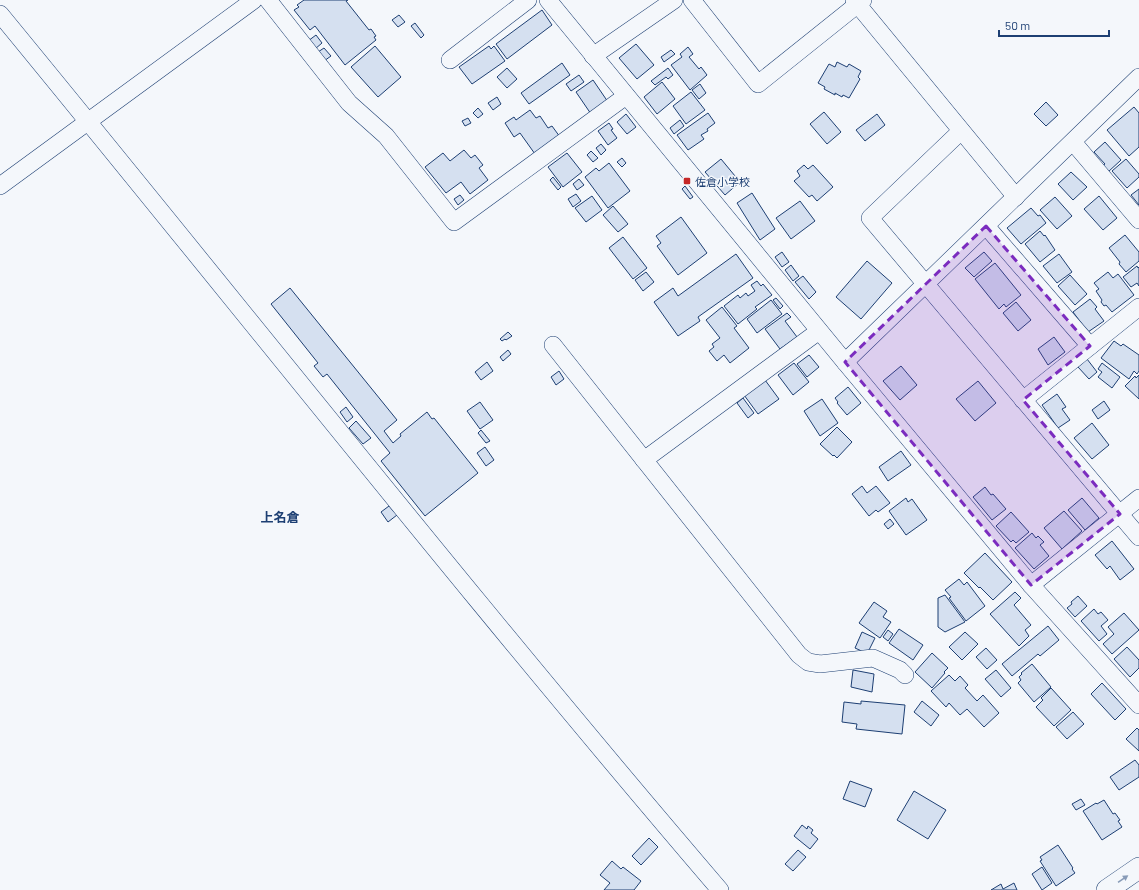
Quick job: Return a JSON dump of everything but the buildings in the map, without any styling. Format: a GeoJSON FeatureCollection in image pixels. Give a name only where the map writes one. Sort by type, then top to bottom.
{"type":"FeatureCollection","features":[{"type":"Feature","properties":{"kind":"main road"},"geometry":{"type":"LineString","coordinates":[[1107,890],[1139,868]]}},
{"type":"Feature","properties":{"kind":"street"},"geometry":{"type":"LineString","coordinates":[[0,186],[254,0]]}},
{"type":"Feature","properties":{"kind":"street"},"geometry":{"type":"LineString","coordinates":[[268,0],[349,103],[386,136],[454,222],[626,96]]}},
{"type":"Feature","properties":{"kind":"street"},"geometry":{"type":"LineString","coordinates":[[450,60],[528,0]]}},
{"type":"Feature","properties":{"kind":"street"},"geometry":{"type":"LineString","coordinates":[[548,0],[844,362],[1031,585],[1139,705]]}},
{"type":"Feature","properties":{"kind":"street"},"geometry":{"type":"LineString","coordinates":[[593,56],[674,0]]}},
{"type":"Feature","properties":{"kind":"street"},"geometry":{"type":"LineString","coordinates":[[692,0],[758,84],[858,2],[961,132],[1016,197]]}},
{"type":"Feature","properties":{"kind":"street"},"geometry":{"type":"LineString","coordinates":[[0,14],[398,503],[626,780],[720,890]]}},
{"type":"Feature","properties":{"kind":"street"},"geometry":{"type":"LineString","coordinates":[[844,362],[926,285],[1073,142],[1137,85]]}},
{"type":"Feature","properties":{"kind":"street"},"geometry":{"type":"LineString","coordinates":[[961,132],[870,218],[1139,537]]}},
{"type":"Feature","properties":{"kind":"street"},"geometry":{"type":"LineString","coordinates":[[1073,142],[1139,220]]}},
{"type":"Feature","properties":{"kind":"street"},"geometry":{"type":"LineString","coordinates":[[986,226],[1090,346]]}},
{"type":"Feature","properties":{"kind":"street"},"geometry":{"type":"LineString","coordinates":[[1023,400],[1139,307]]}},
{"type":"Feature","properties":{"kind":"street"},"geometry":{"type":"LineString","coordinates":[[644,460],[819,331]]}},
{"type":"Feature","properties":{"kind":"street"},"geometry":{"type":"LineString","coordinates":[[553,344],[799,656],[808,662],[820,664],[873,658],[900,670],[904,675]]}},
{"type":"Feature","properties":{"kind":"street"},"geometry":{"type":"LineString","coordinates":[[1031,585],[1139,498]]}},
{"type":"Feature","properties":{"kind":"highlighted area"},"geometry":{"type":"Polygon","coordinates":[[[986,226],[1090,346],[1023,400],[1120,514],[1031,585],[845,362],[986,226]]]}},
{"type":"Feature","properties":{"kind":"place","name":"佐倉小学校"},"geometry":{"type":"Point","coordinates":[687,181]}},
{"type":"Feature","properties":{"kind":"district","name":"上名倉"},"geometry":{"type":"Point","coordinates":[280,517]}}]}
